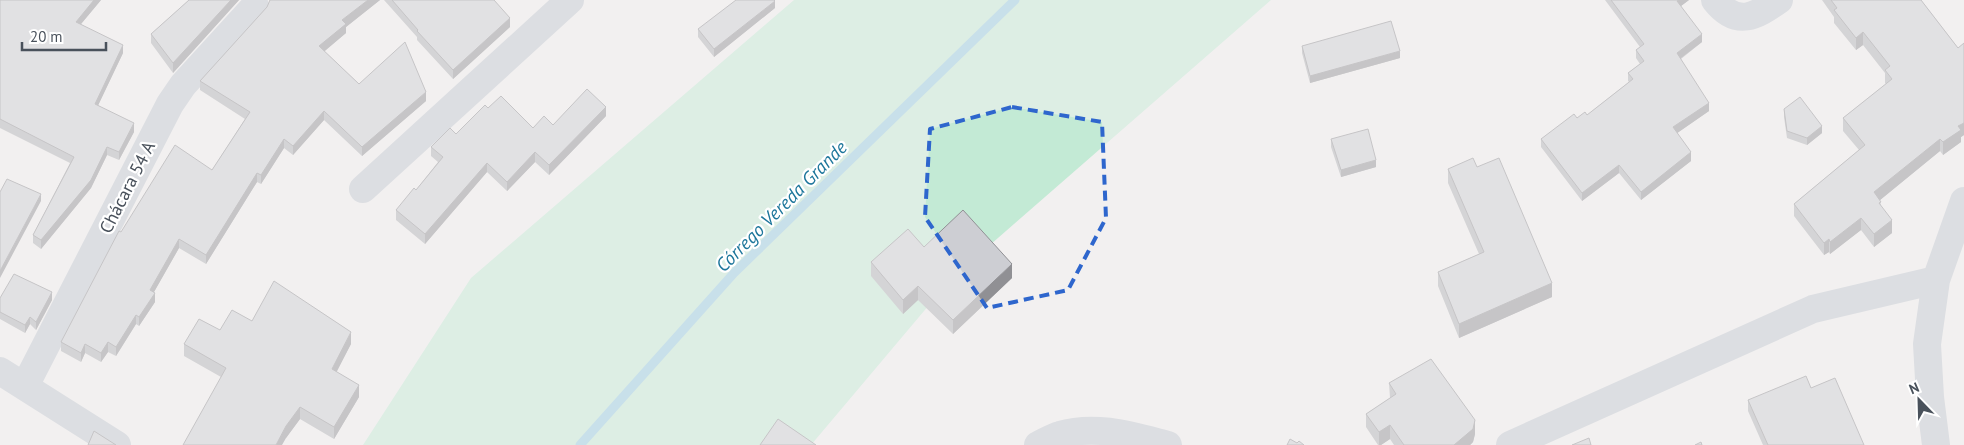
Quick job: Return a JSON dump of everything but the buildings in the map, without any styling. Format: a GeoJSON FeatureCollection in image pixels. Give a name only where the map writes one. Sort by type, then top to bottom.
{"type":"FeatureCollection","features":[{"type":"Feature","properties":{"kind":"street"},"geometry":{"type":"LineString","coordinates":[[363,189],[570,0]]}},
{"type":"Feature","properties":{"kind":"street"},"geometry":{"type":"LineString","coordinates":[[1715,0],[1729,13],[1742,17],[1755,16],[1779,0]]}},
{"type":"Feature","properties":{"kind":"street","name":"Chácara 54 A"},"geometry":{"type":"LineString","coordinates":[[25,386],[170,104],[184,85],[255,6]]}},
{"type":"Feature","properties":{"kind":"street"},"geometry":{"type":"LineString","coordinates":[[1936,445],[1930,398],[1927,344],[1936,280],[1964,200]]}},
{"type":"Feature","properties":{"kind":"street"},"geometry":{"type":"LineString","coordinates":[[1510,445],[1813,310],[1936,280]]}},
{"type":"Feature","properties":{"kind":"street"},"geometry":{"type":"LineString","coordinates":[[0,371],[117,445]]}},
{"type":"Feature","properties":{"kind":"street"},"geometry":{"type":"LineString","coordinates":[[1038,445],[1059,435],[1086,430],[1124,433],[1168,445]]}},
{"type":"Feature","properties":{"kind":"highlighted area"},"geometry":{"type":"Polygon","coordinates":[[[1012,107],[1102,122],[1106,218],[1068,290],[987,308],[925,217],[930,129],[1012,107]]]}},
{"type":"Feature","properties":{"kind":"green space"},"geometry":{"type":"Polygon","coordinates":[[[794,0],[1271,0],[951,279],[811,445],[363,445],[471,278],[794,0]]]}},
{"type":"Feature","properties":{"kind":"waterway","name":"Córrego Vereda Grande"},"geometry":{"type":"LineString","coordinates":[[580,445],[734,273],[1015,0]]}}]}
